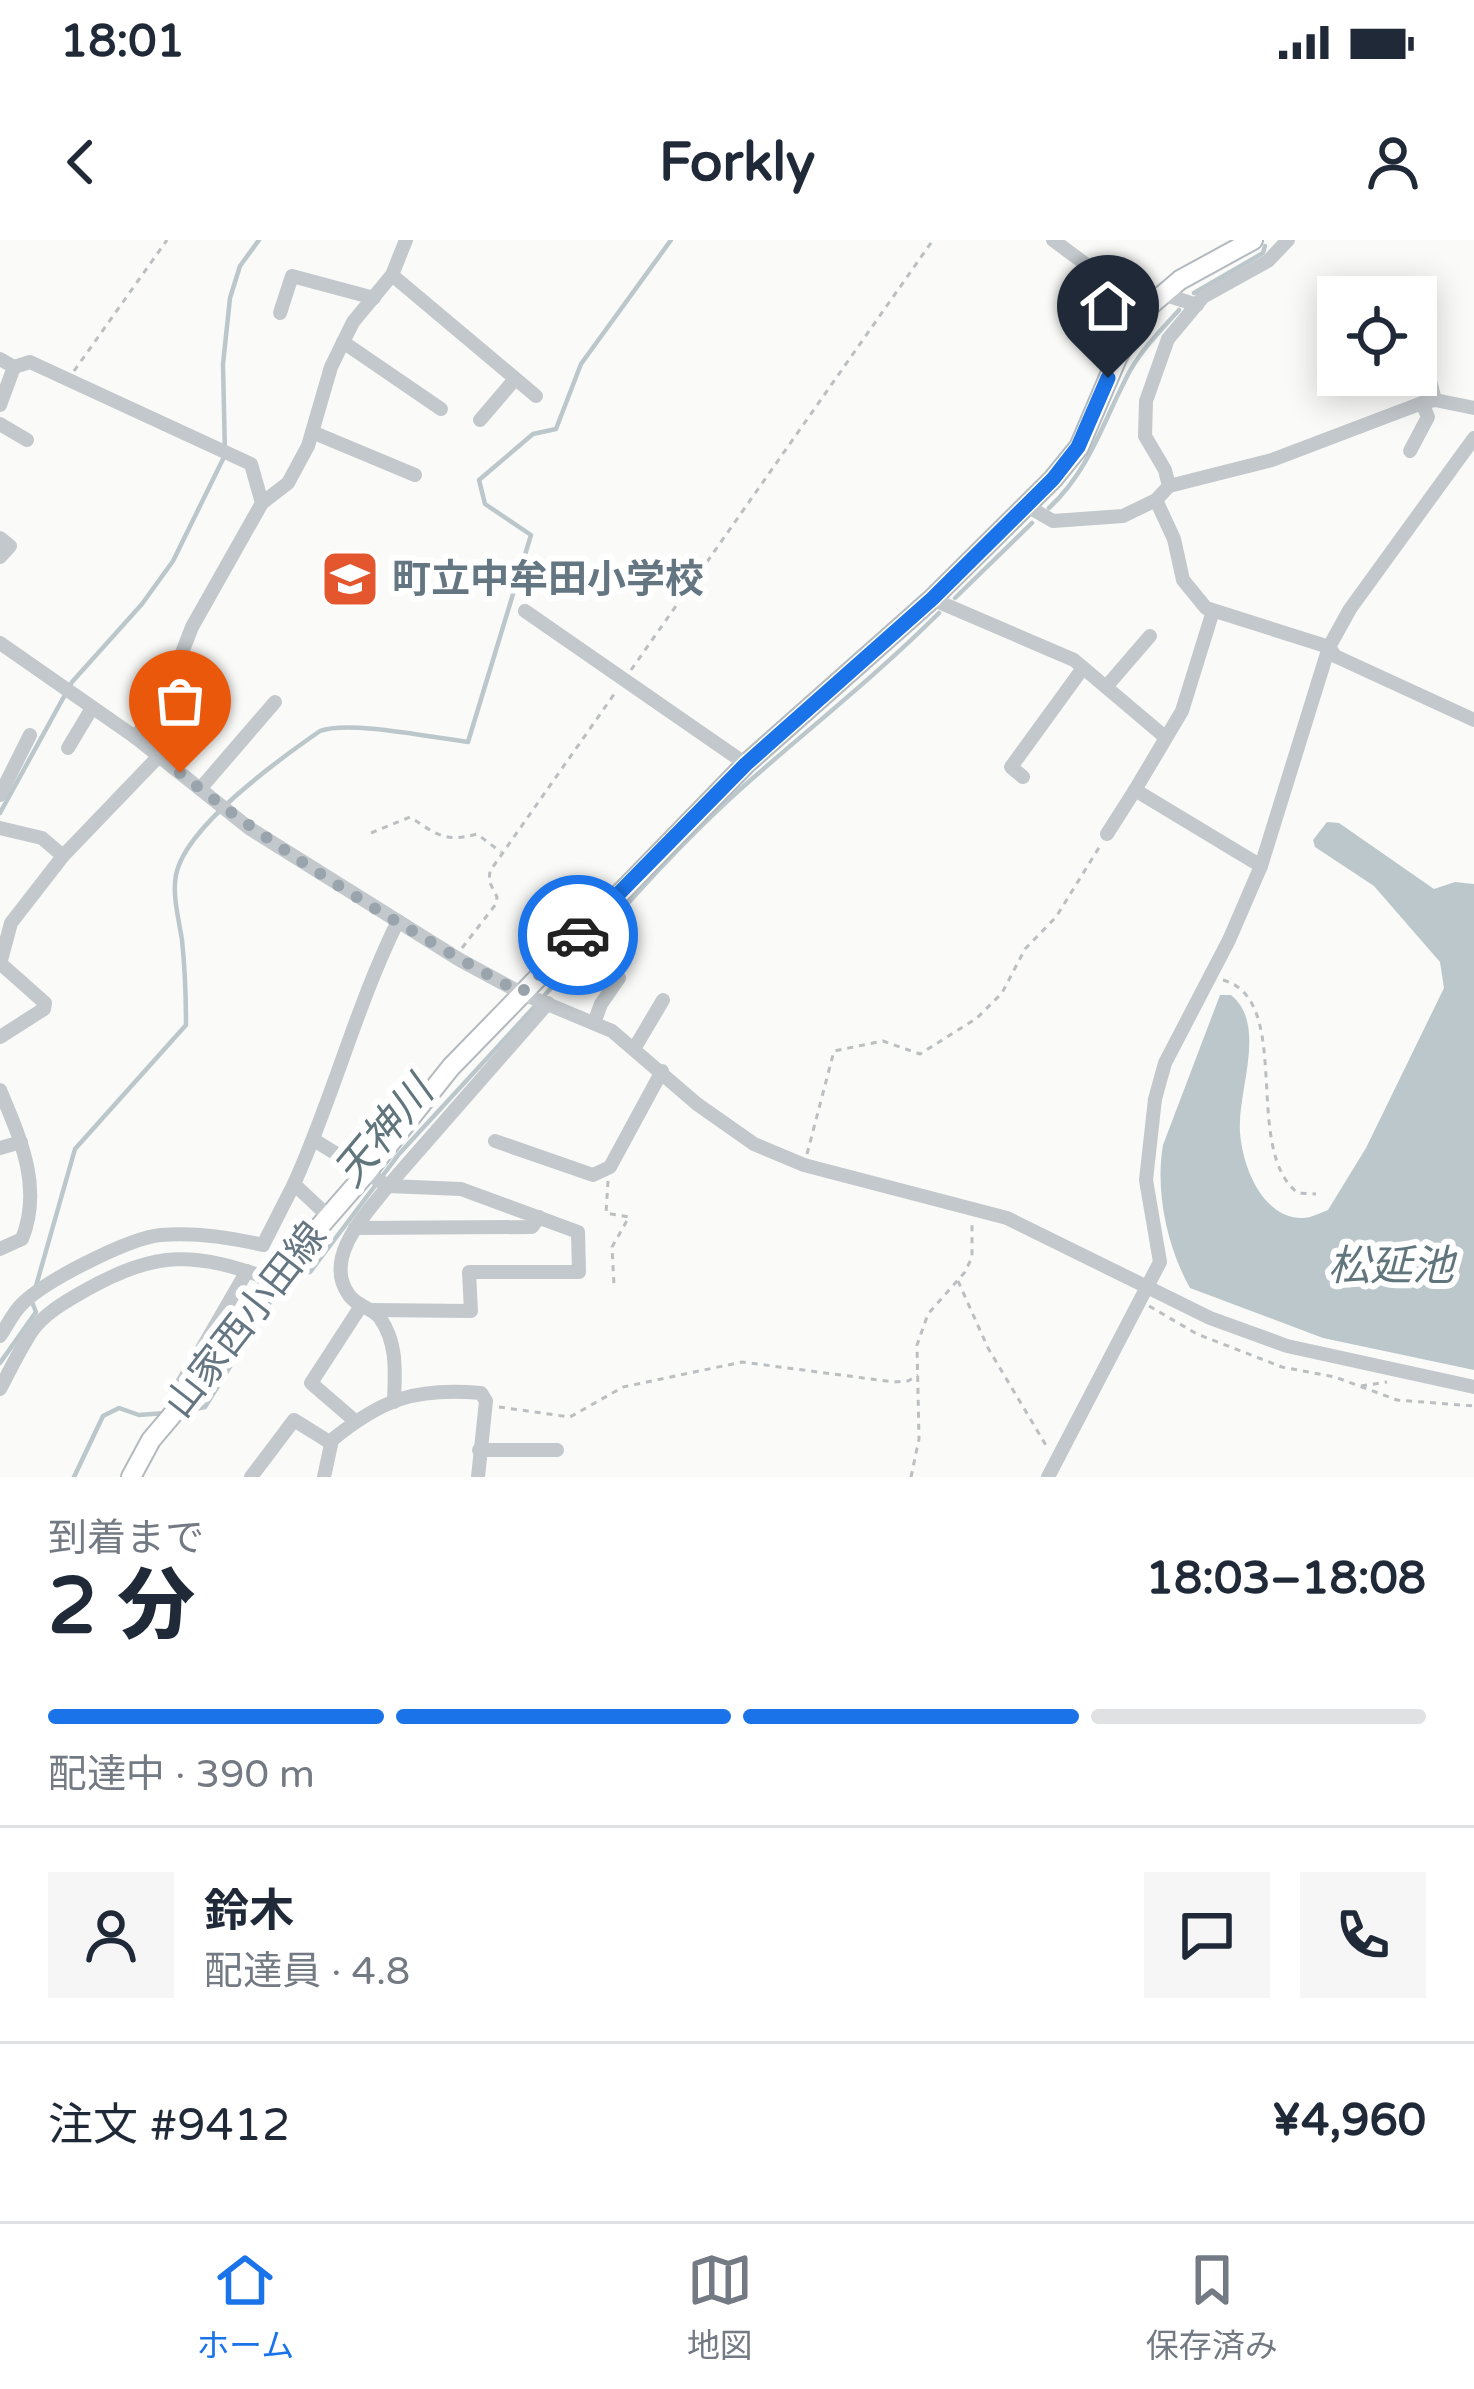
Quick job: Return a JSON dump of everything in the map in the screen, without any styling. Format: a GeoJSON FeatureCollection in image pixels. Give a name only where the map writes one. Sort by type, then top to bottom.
{"type":"FeatureCollection","features":[{"type":"Feature","properties":{"kind":"main road","name":"山家西小田線"},"geometry":{"type":"LineString","coordinates":[[131,1477],[151,1440],[273,1280],[451,1066],[746,764],[932,599],[1027,506],[1078,447],[1118,356],[1146,309],[1180,280],[1250,242]]}},
{"type":"Feature","properties":{"kind":"street"},"geometry":{"type":"LineString","coordinates":[[135,737],[162,704],[192,627],[262,503],[288,483],[312,432],[343,342],[353,322],[392,275],[406,240]]}},
{"type":"Feature","properties":{"kind":"street"},"geometry":{"type":"LineString","coordinates":[[1053,240],[1146,309]]}},
{"type":"Feature","properties":{"kind":"street"},"geometry":{"type":"LineString","coordinates":[[1169,485],[1144,436],[1146,400],[1168,339],[1203,297],[1258,267],[1288,240]]}},
{"type":"Feature","properties":{"kind":"street"},"geometry":{"type":"LineString","coordinates":[[1250,242],[1258,267]]}},
{"type":"Feature","properties":{"kind":"street"},"geometry":{"type":"LineString","coordinates":[[392,275],[536,397]]}},
{"type":"Feature","properties":{"kind":"street"},"geometry":{"type":"LineString","coordinates":[[280,313],[292,276],[374,298]]}},
{"type":"Feature","properties":{"kind":"street"},"geometry":{"type":"LineString","coordinates":[[1163,294],[1197,304]]}},
{"type":"Feature","properties":{"kind":"street"},"geometry":{"type":"LineString","coordinates":[[343,342],[441,409]]}},
{"type":"Feature","properties":{"kind":"street"},"geometry":{"type":"LineString","coordinates":[[0,405],[7,363],[30,362],[251,464],[262,503]]}},
{"type":"Feature","properties":{"kind":"street"},"geometry":{"type":"LineString","coordinates":[[480,420],[515,379]]}},
{"type":"Feature","properties":{"kind":"street"},"geometry":{"type":"LineString","coordinates":[[1410,451],[1428,417],[1428,396]]}},
{"type":"Feature","properties":{"kind":"street"},"geometry":{"type":"LineString","coordinates":[[1027,506],[1052,521],[1123,516],[1156,500],[1169,485],[1272,460],[1429,401],[1474,408]]}},
{"type":"Feature","properties":{"kind":"street"},"geometry":{"type":"LineString","coordinates":[[0,424],[27,440]]}},
{"type":"Feature","properties":{"kind":"street"},"geometry":{"type":"LineString","coordinates":[[312,432],[415,476]]}},
{"type":"Feature","properties":{"kind":"street"},"geometry":{"type":"LineString","coordinates":[[1052,1471],[1160,1262],[1146,1180],[1155,1099],[1166,1063],[1261,866],[1329,647],[1350,609],[1474,439]]}},
{"type":"Feature","properties":{"kind":"street"},"geometry":{"type":"LineString","coordinates":[[1156,500],[1174,538],[1183,580],[1193,596],[1213,611],[1329,647],[1335,656],[1474,720]]}},
{"type":"Feature","properties":{"kind":"street"},"geometry":{"type":"LineString","coordinates":[[0,538],[10,546],[0,557]]}},
{"type":"Feature","properties":{"kind":"street"},"geometry":{"type":"LineString","coordinates":[[932,599],[1083,668],[1165,736]]}},
{"type":"Feature","properties":{"kind":"street"},"geometry":{"type":"LineString","coordinates":[[524,610],[746,764]]}},
{"type":"Feature","properties":{"kind":"street"},"geometry":{"type":"LineString","coordinates":[[1107,834],[1189,694],[1213,611]]}},
{"type":"Feature","properties":{"kind":"street"},"geometry":{"type":"LineString","coordinates":[[1106,687],[1150,636]]}},
{"type":"Feature","properties":{"kind":"street"},"geometry":{"type":"LineString","coordinates":[[0,643],[135,737],[249,829],[460,960],[521,993],[594,1023],[634,1048],[754,1144],[804,1165],[1007,1218],[1210,1318],[1287,1346],[1474,1387]]}},
{"type":"Feature","properties":{"kind":"street"},"geometry":{"type":"LineString","coordinates":[[1023,777],[1011,767],[1083,668]]}},
{"type":"Feature","properties":{"kind":"street"},"geometry":{"type":"LineString","coordinates":[[200,789],[275,702]]}},
{"type":"Feature","properties":{"kind":"street"},"geometry":{"type":"LineString","coordinates":[[68,748],[92,707]]}},
{"type":"Feature","properties":{"kind":"street"},"geometry":{"type":"LineString","coordinates":[[0,795],[30,735]]}},
{"type":"Feature","properties":{"kind":"street"},"geometry":{"type":"LineString","coordinates":[[0,1037],[44,1009],[45,1003],[0,964],[10,923],[63,856],[159,756]]}},
{"type":"Feature","properties":{"kind":"street"},"geometry":{"type":"LineString","coordinates":[[1135,790],[1261,866]]}},
{"type":"Feature","properties":{"kind":"street"},"geometry":{"type":"LineString","coordinates":[[0,829],[41,838],[63,856]]}},
{"type":"Feature","properties":{"kind":"street"},"geometry":{"type":"LineString","coordinates":[[0,1336],[22,1304],[132,1242],[157,1235],[193,1234],[263,1245],[314,1140],[354,1022],[398,921]]}},
{"type":"Feature","properties":{"kind":"street"},"geometry":{"type":"LineString","coordinates":[[594,1023],[620,978]]}},
{"type":"Feature","properties":{"kind":"street"},"geometry":{"type":"LineString","coordinates":[[634,1048],[663,1000]]}},
{"type":"Feature","properties":{"kind":"street"},"geometry":{"type":"LineString","coordinates":[[394,1402],[394,1349],[381,1320],[349,1295],[341,1276],[344,1248],[388,1186],[548,1003]]}},
{"type":"Feature","properties":{"kind":"street"},"geometry":{"type":"LineString","coordinates":[[495,1141],[593,1175],[610,1167],[662,1071]]}},
{"type":"Feature","properties":{"kind":"street"},"geometry":{"type":"LineString","coordinates":[[0,1090],[21,1142],[32,1197],[22,1239],[0,1250]]}},
{"type":"Feature","properties":{"kind":"street"},"geometry":{"type":"LineString","coordinates":[[314,1140],[388,1186],[461,1189],[578,1232],[579,1272],[469,1272],[471,1311],[366,1308]]}},
{"type":"Feature","properties":{"kind":"street"},"geometry":{"type":"LineString","coordinates":[[0,1148],[21,1142]]}},
{"type":"Feature","properties":{"kind":"street"},"geometry":{"type":"LineString","coordinates":[[294,1184],[328,1216]]}},
{"type":"Feature","properties":{"kind":"street"},"geometry":{"type":"LineString","coordinates":[[355,1228],[532,1227],[539,1217]]}},
{"type":"Feature","properties":{"kind":"street"},"geometry":{"type":"LineString","coordinates":[[2,1382],[33,1330],[56,1308],[153,1260],[218,1261],[273,1280]]}},
{"type":"Feature","properties":{"kind":"street"},"geometry":{"type":"LineString","coordinates":[[181,1405],[178,1390],[247,1271]]}},
{"type":"Feature","properties":{"kind":"street"},"geometry":{"type":"LineString","coordinates":[[355,1421],[311,1383],[366,1308]]}},
{"type":"Feature","properties":{"kind":"street"},"geometry":{"type":"LineString","coordinates":[[325,1477],[331,1443],[355,1421],[394,1402],[444,1389],[481,1393],[485,1406],[478,1477]]}},
{"type":"Feature","properties":{"kind":"street"},"geometry":{"type":"LineString","coordinates":[[251,1477],[294,1420],[331,1443]]}},
{"type":"Feature","properties":{"kind":"street"},"geometry":{"type":"LineString","coordinates":[[479,1450],[557,1450]]}},
{"type":"Feature","properties":{"kind":"path"},"geometry":{"type":"LineString","coordinates":[[68,379],[167,240]]}},
{"type":"Feature","properties":{"kind":"path"},"geometry":{"type":"LineString","coordinates":[[460,960],[462,949],[496,904],[490,871],[933,240]]}},
{"type":"Feature","properties":{"kind":"path"},"geometry":{"type":"LineString","coordinates":[[371,833],[410,817],[456,840],[477,833],[503,853]]}},
{"type":"Feature","properties":{"kind":"path"},"geometry":{"type":"LineString","coordinates":[[804,1165],[833,1051],[883,1041],[920,1054],[977,1018],[1002,993],[1024,949],[1056,917],[1107,834]]}},
{"type":"Feature","properties":{"kind":"path"},"geometry":{"type":"LineString","coordinates":[[1210,977],[1232,982],[1248,993],[1258,1018],[1271,1139],[1283,1174],[1298,1193],[1316,1194]]}},
{"type":"Feature","properties":{"kind":"path"},"geometry":{"type":"LineString","coordinates":[[610,1167],[606,1213],[629,1217],[612,1247],[614,1285]]}},
{"type":"Feature","properties":{"kind":"path"},"geometry":{"type":"LineString","coordinates":[[911,1477],[919,1439],[917,1345],[928,1314],[972,1257],[972,1209]]}},
{"type":"Feature","properties":{"kind":"path"},"geometry":{"type":"LineString","coordinates":[[958,1280],[988,1348],[1040,1432],[1052,1471]]}},
{"type":"Feature","properties":{"kind":"path"},"geometry":{"type":"LineString","coordinates":[[1142,1303],[1196,1334],[1282,1366],[1335,1377],[1397,1400],[1474,1406]]}},
{"type":"Feature","properties":{"kind":"path"},"geometry":{"type":"LineString","coordinates":[[485,1406],[570,1417],[622,1387],[742,1362],[894,1382],[918,1375]]}},
{"type":"Feature","properties":{"kind":"water","name":"松延池"},"geometry":{"type":"Polygon","coordinates":[[[1327,822],[1339,823],[1434,889],[1455,882],[1474,884],[1474,1370],[1323,1338],[1190,1288],[1169,1237],[1162,1200],[1163,1145],[1220,995],[1231,995],[1248,1023],[1240,1132],[1250,1173],[1275,1209],[1304,1218],[1328,1210],[1366,1148],[1444,988],[1440,962],[1374,886],[1315,847],[1313,840],[1327,822]]]}},
{"type":"Feature","properties":{"kind":"waterway"},"geometry":{"type":"LineString","coordinates":[[0,813],[72,682],[142,604],[173,561],[225,455],[223,364],[230,298],[240,266],[259,240]]}},
{"type":"Feature","properties":{"kind":"waterway"},"geometry":{"type":"LineString","coordinates":[[36,1286],[75,1149],[186,1025],[175,891],[183,856],[215,815],[320,731],[371,729],[468,742],[531,535],[485,504],[479,480],[533,434],[556,429],[581,364],[671,240]]}},
{"type":"Feature","properties":{"kind":"waterway"},"geometry":{"type":"LineString","coordinates":[[1194,293],[1263,253],[1265,246]]}},
{"type":"Feature","properties":{"kind":"waterway"},"geometry":{"type":"LineString","coordinates":[[1049,508],[1076,477],[1136,361],[1179,310]]}},
{"type":"Feature","properties":{"kind":"waterway"},"geometry":{"type":"LineString","coordinates":[[955,598],[1032,523]]}},
{"type":"Feature","properties":{"kind":"waterway","name":"天神川"},"geometry":{"type":"LineString","coordinates":[[543,997],[698,830],[939,613]]}},
{"type":"Feature","properties":{"kind":"waterway","name":"天神川"},"geometry":{"type":"LineString","coordinates":[[288,1275],[310,1272],[399,1154],[536,1005]]}},
{"type":"Feature","properties":{"kind":"waterway","name":"天神川"},"geometry":{"type":"LineString","coordinates":[[182,1412],[205,1407],[281,1284]]}},
{"type":"Feature","properties":{"kind":"waterway"},"geometry":{"type":"LineString","coordinates":[[0,1363],[36,1312],[32,1302]]}},
{"type":"Feature","properties":{"kind":"waterway","name":"天神川"},"geometry":{"type":"LineString","coordinates":[[74,1477],[103,1416],[119,1408],[139,1415],[165,1413]]}},
{"type":"Feature","properties":{"kind":"way so far"},"geometry":{"type":"LineString","coordinates":[[180,773],[249,829],[521,993],[578,935]]}},
{"type":"Feature","properties":{"kind":"place","name":"町立中牟田小学校"},"geometry":{"type":"Point","coordinates":[350,579]}},
{"type":"Feature","properties":{"kind":"route"},"geometry":{"type":"LineString","coordinates":[[578,935],[746,764],[932,599],[1053,479],[1078,447],[1108,378]]}}]}
